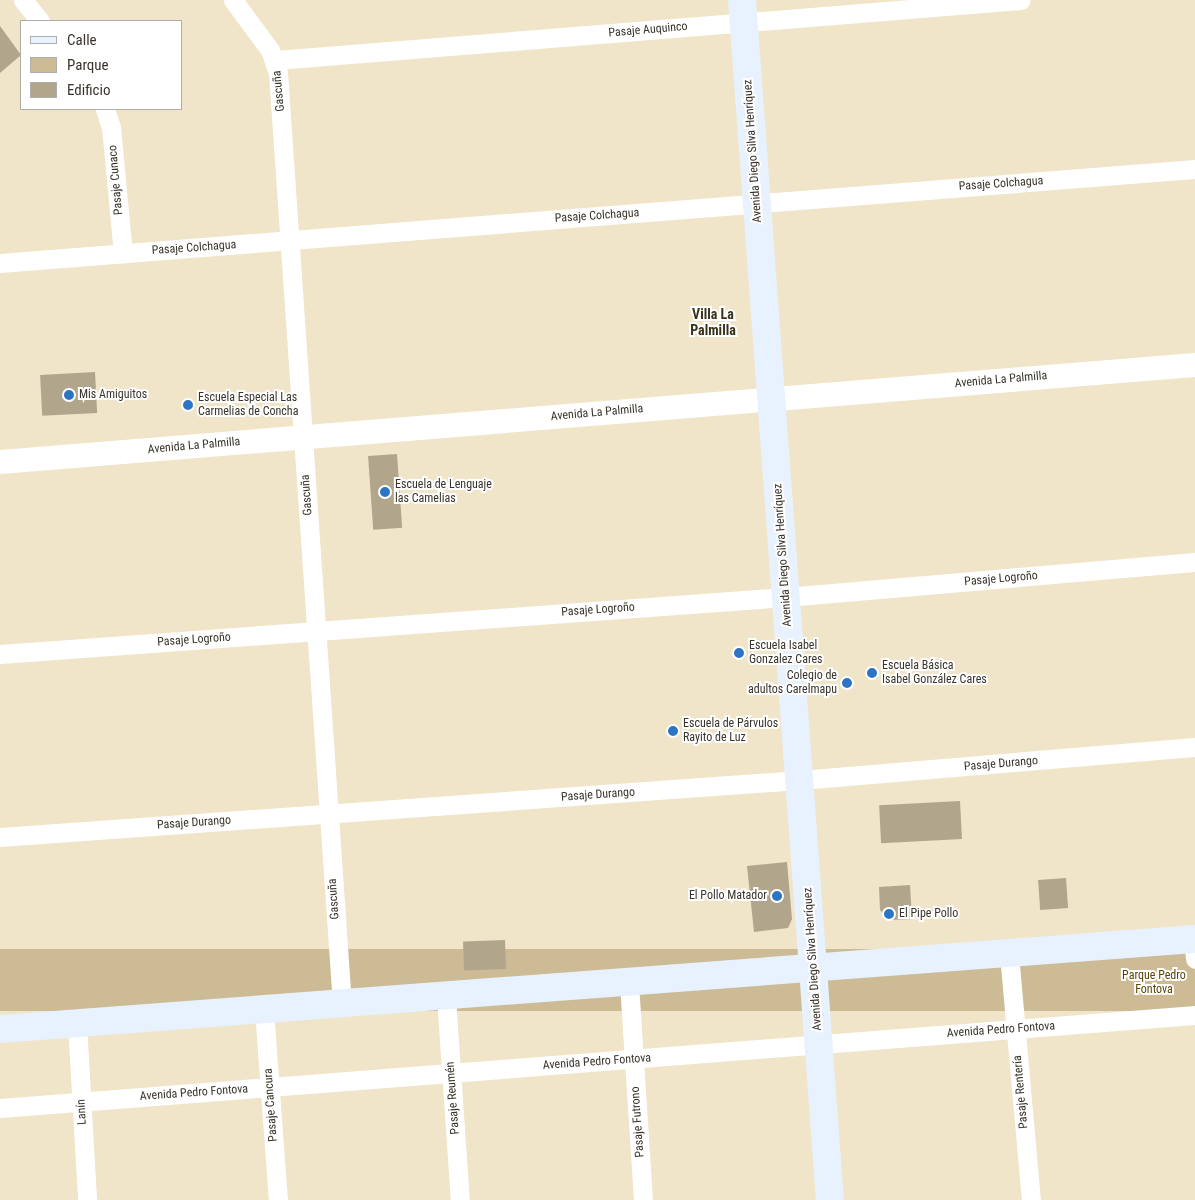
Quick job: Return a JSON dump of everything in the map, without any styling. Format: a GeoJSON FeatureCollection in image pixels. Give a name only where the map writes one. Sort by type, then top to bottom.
{"type":"FeatureCollection","features":[{"type":"Feature","properties":{"kind":"main road","name":"Avenida Diego Silva Henríquez"},"geometry":{"type":"LineString","coordinates":[[743,11],[830,1200]]}},
{"type":"Feature","properties":{"kind":"main road"},"geometry":{"type":"LineString","coordinates":[[0,1030],[1009,954],[1194,946]]}},
{"type":"Feature","properties":{"kind":"street"},"geometry":{"type":"LineString","coordinates":[[23,0],[39,20]]}},
{"type":"Feature","properties":{"kind":"street","name":"Gascuña"},"geometry":{"type":"LineString","coordinates":[[233,0],[276,60],[342,1004]]}},
{"type":"Feature","properties":{"kind":"street","name":"Pasaje Auquinco"},"geometry":{"type":"LineString","coordinates":[[276,60],[743,11],[1021,0]]}},
{"type":"Feature","properties":{"kind":"street","name":"Pasaje Cunaco"},"geometry":{"type":"LineString","coordinates":[[105,110],[112,134],[123,253]]}},
{"type":"Feature","properties":{"kind":"street","name":"Pasaje Colchagua"},"geometry":{"type":"LineString","coordinates":[[0,263],[1195,169]]}},
{"type":"Feature","properties":{"kind":"street","name":"Avenida La Palmilla"},"geometry":{"type":"LineString","coordinates":[[0,462],[1195,365]]}},
{"type":"Feature","properties":{"kind":"street","name":"Pasaje Logroño"},"geometry":{"type":"LineString","coordinates":[[0,654],[786,597],[1195,562]]}},
{"type":"Feature","properties":{"kind":"street","name":"Pasaje Durango"},"geometry":{"type":"LineString","coordinates":[[0,837],[800,780],[1195,747]]}},
{"type":"Feature","properties":{"kind":"street","name":"Pasaje Rentería"},"geometry":{"type":"LineString","coordinates":[[1009,954],[1031,1200]]}},
{"type":"Feature","properties":{"kind":"street","name":"Pasaje Futrono"},"geometry":{"type":"LineString","coordinates":[[629,983],[643,1200]]}},
{"type":"Feature","properties":{"kind":"street","name":"Pasaje Reumén"},"geometry":{"type":"LineString","coordinates":[[446,997],[460,1200]]}},
{"type":"Feature","properties":{"kind":"street","name":"Pasaje Cancura"},"geometry":{"type":"LineString","coordinates":[[264,1010],[278,1200]]}},
{"type":"Feature","properties":{"kind":"street","name":"Avenida Pedro Fontova"},"geometry":{"type":"LineString","coordinates":[[0,1108],[1195,1015]]}},
{"type":"Feature","properties":{"kind":"street","name":"Lanín"},"geometry":{"type":"LineString","coordinates":[[77,1024],[87,1200]]}},
{"type":"Feature","properties":{"kind":"green space","name":"Parque Pedro Fontova"},"geometry":{"type":"Polygon","coordinates":[[[0,949],[1195,949],[1195,1011],[0,1011],[0,949]]]}},
{"type":"Feature","properties":{"kind":"building"},"geometry":{"type":"Polygon","coordinates":[[[0,26],[20,56],[0,73],[0,26]]]}},
{"type":"Feature","properties":{"kind":"building","name":"Mis Amiguitos"},"geometry":{"type":"Polygon","coordinates":[[[95,372],[97,413],[42,416],[40,375],[95,372]]]}},
{"type":"Feature","properties":{"kind":"building","name":"Escuela de Lenguaje las Camelias"},"geometry":{"type":"Polygon","coordinates":[[[397,454],[402,528],[373,530],[368,456],[397,454]]]}},
{"type":"Feature","properties":{"kind":"building"},"geometry":{"type":"Polygon","coordinates":[[[960,801],[962,839],[881,843],[879,805],[960,801]]]}},
{"type":"Feature","properties":{"kind":"building"},"geometry":{"type":"Polygon","coordinates":[[[787,862],[792,919],[788,928],[754,932],[747,866],[787,862]]]}},
{"type":"Feature","properties":{"kind":"building"},"geometry":{"type":"Polygon","coordinates":[[[1066,878],[1068,908],[1040,910],[1038,880],[1066,878]]]}},
{"type":"Feature","properties":{"kind":"building"},"geometry":{"type":"Polygon","coordinates":[[[910,885],[912,919],[889,920],[880,910],[879,887],[910,885]]]}},
{"type":"Feature","properties":{"kind":"building"},"geometry":{"type":"Polygon","coordinates":[[[505,940],[506,969],[464,970],[463,941],[505,940]]]}},
{"type":"Feature","properties":{"kind":"place","name":"Mis Amiguitos"},"geometry":{"type":"Point","coordinates":[69,395]}},
{"type":"Feature","properties":{"kind":"place","name":"Escuela Especial Las Carmelias de Concha"},"geometry":{"type":"Point","coordinates":[188,405]}},
{"type":"Feature","properties":{"kind":"place","name":"Escuela de Lenguaje las Camelias"},"geometry":{"type":"Point","coordinates":[385,492]}},
{"type":"Feature","properties":{"kind":"place","name":"Escuela Isabel Gonzalez Cares"},"geometry":{"type":"Point","coordinates":[739,653]}},
{"type":"Feature","properties":{"kind":"place","name":"Escuela Básica Isabel González Cares"},"geometry":{"type":"Point","coordinates":[872,673]}},
{"type":"Feature","properties":{"kind":"place","name":"Colegio de adultos Carelmapu"},"geometry":{"type":"Point","coordinates":[847,683]}},
{"type":"Feature","properties":{"kind":"place","name":"Escuela de Párvulos Rayito de Luz"},"geometry":{"type":"Point","coordinates":[673,731]}},
{"type":"Feature","properties":{"kind":"place","name":"El Pollo Matador"},"geometry":{"type":"Point","coordinates":[777,896]}},
{"type":"Feature","properties":{"kind":"place","name":"El Pipe Pollo"},"geometry":{"type":"Point","coordinates":[889,914]}},
{"type":"Feature","properties":{"kind":"district","name":"Villa La Palmilla"},"geometry":{"type":"Point","coordinates":[713,322]}}]}
